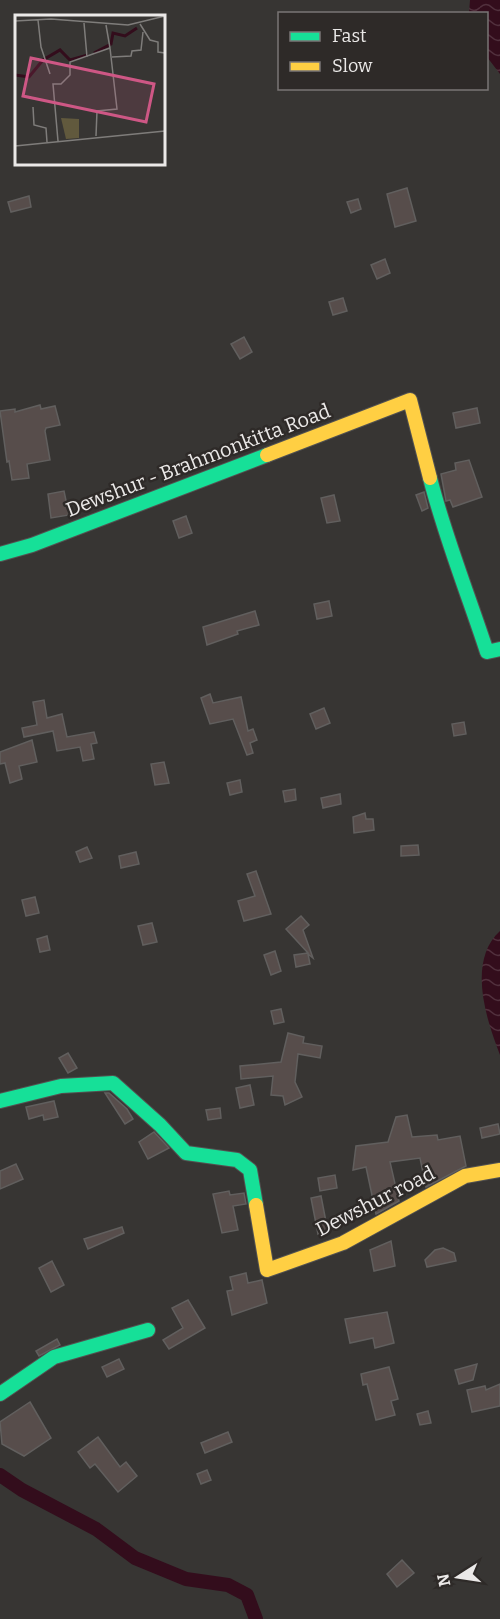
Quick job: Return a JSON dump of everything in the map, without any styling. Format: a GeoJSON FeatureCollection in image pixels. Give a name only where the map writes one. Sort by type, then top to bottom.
{"type":"FeatureCollection","features":[{"type":"Feature","properties":{"kind":"street","name":"Dewshur - Brahmonkitta Road"},"geometry":{"type":"LineString","coordinates":[[0,554],[32,545],[410,400],[444,532],[456,557],[487,652],[500,649]]}},
{"type":"Feature","properties":{"kind":"street","name":"Dewshur road"},"geometry":{"type":"LineString","coordinates":[[0,1101],[61,1086],[113,1083],[142,1111],[168,1130],[186,1153],[237,1160],[250,1170],[267,1270],[343,1244],[465,1176],[500,1170]]}},
{"type":"Feature","properties":{"kind":"street"},"geometry":{"type":"LineString","coordinates":[[0,1394],[54,1357],[148,1330]]}},
{"type":"Feature","properties":{"kind":"water"},"geometry":{"type":"Polygon","coordinates":[[[470,0],[500,0],[500,74],[488,58],[488,12],[469,12],[470,0]]]}},
{"type":"Feature","properties":{"kind":"water"},"geometry":{"type":"Polygon","coordinates":[[[500,931],[500,1055],[485,1008],[482,974],[484,958],[490,943],[500,931]]]}},
{"type":"Feature","properties":{"kind":"building"},"geometry":{"type":"Polygon","coordinates":[[[407,188],[416,221],[395,227],[387,194],[407,188]]]}},
{"type":"Feature","properties":{"kind":"building"},"geometry":{"type":"Polygon","coordinates":[[[29,196],[31,207],[11,212],[8,202],[29,196]]]}},
{"type":"Feature","properties":{"kind":"building"},"geometry":{"type":"Polygon","coordinates":[[[358,199],[361,209],[351,213],[347,202],[358,199]]]}},
{"type":"Feature","properties":{"kind":"building"},"geometry":{"type":"Polygon","coordinates":[[[385,259],[390,273],[377,279],[371,265],[385,259]]]}},
{"type":"Feature","properties":{"kind":"building"},"geometry":{"type":"Polygon","coordinates":[[[343,298],[347,311],[333,315],[329,302],[343,298]]]}},
{"type":"Feature","properties":{"kind":"building"},"geometry":{"type":"Polygon","coordinates":[[[244,337],[252,352],[240,359],[231,344],[244,337]]]}},
{"type":"Feature","properties":{"kind":"building"},"geometry":{"type":"Polygon","coordinates":[[[40,405],[41,409],[55,406],[60,425],[46,428],[45,431],[50,460],[27,464],[29,478],[12,480],[9,461],[7,462],[0,411],[15,409],[15,412],[40,405]]]}},
{"type":"Feature","properties":{"kind":"building"},"geometry":{"type":"Polygon","coordinates":[[[477,408],[480,423],[456,428],[453,413],[477,408]]]}},
{"type":"Feature","properties":{"kind":"building"},"geometry":{"type":"Polygon","coordinates":[[[469,460],[482,497],[453,507],[450,500],[446,501],[441,474],[456,470],[455,463],[469,460]]]}},
{"type":"Feature","properties":{"kind":"building"},"geometry":{"type":"Polygon","coordinates":[[[64,491],[69,515],[51,518],[48,494],[64,491]]]}},
{"type":"Feature","properties":{"kind":"building"},"geometry":{"type":"Polygon","coordinates":[[[424,492],[428,508],[422,511],[416,495],[424,492]]]}},
{"type":"Feature","properties":{"kind":"building"},"geometry":{"type":"Polygon","coordinates":[[[334,495],[340,521],[327,523],[321,498],[334,495]]]}},
{"type":"Feature","properties":{"kind":"building"},"geometry":{"type":"Polygon","coordinates":[[[186,516],[192,533],[179,538],[173,521],[186,516]]]}},
{"type":"Feature","properties":{"kind":"building"},"geometry":{"type":"Polygon","coordinates":[[[329,601],[332,616],[317,619],[314,604],[329,601]]]}},
{"type":"Feature","properties":{"kind":"building"},"geometry":{"type":"Polygon","coordinates":[[[255,611],[259,625],[237,631],[238,634],[207,645],[203,627],[255,611]]]}},
{"type":"Feature","properties":{"kind":"building"},"geometry":{"type":"Polygon","coordinates":[[[210,694],[213,703],[241,697],[248,731],[253,729],[257,740],[250,743],[253,753],[247,755],[233,719],[210,724],[201,698],[210,694]]]}},
{"type":"Feature","properties":{"kind":"building"},"geometry":{"type":"Polygon","coordinates":[[[44,700],[47,718],[62,714],[67,737],[94,732],[97,743],[91,744],[94,759],[83,761],[80,747],[57,751],[53,731],[24,737],[22,728],[37,725],[33,702],[44,700]]]}},
{"type":"Feature","properties":{"kind":"building"},"geometry":{"type":"Polygon","coordinates":[[[324,708],[330,723],[316,729],[310,714],[324,708]]]}},
{"type":"Feature","properties":{"kind":"building"},"geometry":{"type":"Polygon","coordinates":[[[464,722],[466,734],[454,736],[452,724],[464,722]]]}},
{"type":"Feature","properties":{"kind":"building"},"geometry":{"type":"Polygon","coordinates":[[[32,740],[37,762],[19,766],[22,779],[10,783],[5,763],[0,764],[0,752],[32,740]]]}},
{"type":"Feature","properties":{"kind":"building"},"geometry":{"type":"Polygon","coordinates":[[[164,762],[169,783],[155,785],[151,764],[164,762]]]}},
{"type":"Feature","properties":{"kind":"building"},"geometry":{"type":"Polygon","coordinates":[[[240,780],[242,792],[230,795],[227,783],[240,780]]]}},
{"type":"Feature","properties":{"kind":"building"},"geometry":{"type":"Polygon","coordinates":[[[295,789],[296,800],[285,802],[283,791],[295,789]]]}},
{"type":"Feature","properties":{"kind":"building"},"geometry":{"type":"Polygon","coordinates":[[[340,794],[341,804],[323,808],[321,798],[340,794]]]}},
{"type":"Feature","properties":{"kind":"building"},"geometry":{"type":"Polygon","coordinates":[[[365,813],[366,819],[373,819],[374,830],[354,833],[353,817],[365,813]]]}},
{"type":"Feature","properties":{"kind":"building"},"geometry":{"type":"Polygon","coordinates":[[[418,845],[419,855],[401,856],[401,846],[418,845]]]}},
{"type":"Feature","properties":{"kind":"building"},"geometry":{"type":"Polygon","coordinates":[[[87,847],[92,858],[80,862],[76,852],[87,847]]]}},
{"type":"Feature","properties":{"kind":"building"},"geometry":{"type":"Polygon","coordinates":[[[136,852],[139,864],[121,868],[119,856],[136,852]]]}},
{"type":"Feature","properties":{"kind":"building"},"geometry":{"type":"Polygon","coordinates":[[[256,871],[271,914],[244,921],[238,901],[255,896],[247,874],[256,871]]]}},
{"type":"Feature","properties":{"kind":"building"},"geometry":{"type":"Polygon","coordinates":[[[35,897],[39,913],[26,916],[22,900],[35,897]]]}},
{"type":"Feature","properties":{"kind":"building"},"geometry":{"type":"Polygon","coordinates":[[[301,916],[309,925],[303,930],[313,958],[308,954],[310,964],[296,967],[294,955],[308,953],[286,929],[301,916]]]}},
{"type":"Feature","properties":{"kind":"building"},"geometry":{"type":"Polygon","coordinates":[[[152,923],[157,942],[143,945],[138,926],[152,923]]]}},
{"type":"Feature","properties":{"kind":"building"},"geometry":{"type":"Polygon","coordinates":[[[47,936],[50,950],[40,952],[37,939],[47,936]]]}},
{"type":"Feature","properties":{"kind":"building"},"geometry":{"type":"Polygon","coordinates":[[[275,951],[281,971],[271,975],[264,955],[275,951]]]}},
{"type":"Feature","properties":{"kind":"building"},"geometry":{"type":"Polygon","coordinates":[[[281,1009],[284,1022],[274,1024],[271,1011],[281,1009]]]}},
{"type":"Feature","properties":{"kind":"building"},"geometry":{"type":"Polygon","coordinates":[[[288,1033],[304,1037],[303,1043],[322,1046],[320,1058],[298,1054],[295,1082],[302,1097],[285,1105],[283,1096],[271,1095],[273,1076],[241,1079],[240,1066],[281,1062],[288,1033]]]}},
{"type":"Feature","properties":{"kind":"building"},"geometry":{"type":"Polygon","coordinates":[[[68,1053],[77,1068],[68,1073],[59,1058],[68,1053]]]}},
{"type":"Feature","properties":{"kind":"building"},"geometry":{"type":"Polygon","coordinates":[[[250,1085],[254,1105],[240,1108],[236,1088],[250,1085]]]}},
{"type":"Feature","properties":{"kind":"building"},"geometry":{"type":"Polygon","coordinates":[[[105,1093],[109,1093],[127,1109],[133,1119],[125,1124],[105,1093]]]}},
{"type":"Feature","properties":{"kind":"building"},"geometry":{"type":"Polygon","coordinates":[[[54,1101],[58,1117],[44,1120],[43,1115],[29,1119],[26,1107],[54,1101]]]}},
{"type":"Feature","properties":{"kind":"building"},"geometry":{"type":"Polygon","coordinates":[[[220,1108],[221,1118],[208,1120],[206,1110],[220,1108]]]}},
{"type":"Feature","properties":{"kind":"building"},"geometry":{"type":"Polygon","coordinates":[[[407,1115],[412,1137],[437,1135],[438,1140],[460,1136],[466,1166],[426,1187],[420,1158],[390,1162],[399,1201],[376,1214],[366,1167],[353,1170],[356,1146],[388,1142],[396,1117],[407,1115]]]}},
{"type":"Feature","properties":{"kind":"building"},"geometry":{"type":"Polygon","coordinates":[[[498,1124],[500,1134],[482,1138],[480,1128],[498,1124]]]}},
{"type":"Feature","properties":{"kind":"building"},"geometry":{"type":"Polygon","coordinates":[[[154,1132],[169,1148],[148,1159],[139,1142],[154,1132]]]}},
{"type":"Feature","properties":{"kind":"building"},"geometry":{"type":"Polygon","coordinates":[[[16,1164],[23,1179],[0,1189],[0,1171],[16,1164]]]}},
{"type":"Feature","properties":{"kind":"building"},"geometry":{"type":"Polygon","coordinates":[[[335,1175],[337,1188],[320,1191],[318,1178],[335,1175]]]}},
{"type":"Feature","properties":{"kind":"building"},"geometry":{"type":"Polygon","coordinates":[[[229,1191],[230,1195],[244,1193],[246,1204],[233,1206],[238,1230],[222,1233],[213,1194],[229,1191]]]}},
{"type":"Feature","properties":{"kind":"building"},"geometry":{"type":"Polygon","coordinates":[[[321,1196],[328,1232],[318,1234],[311,1198],[321,1196]]]}},
{"type":"Feature","properties":{"kind":"building"},"geometry":{"type":"Polygon","coordinates":[[[122,1227],[124,1233],[88,1249],[84,1239],[122,1227]]]}},
{"type":"Feature","properties":{"kind":"building"},"geometry":{"type":"Polygon","coordinates":[[[391,1241],[395,1266],[374,1271],[370,1250],[391,1241]]]}},
{"type":"Feature","properties":{"kind":"building"},"geometry":{"type":"Polygon","coordinates":[[[443,1248],[454,1253],[456,1261],[427,1267],[425,1260],[435,1250],[443,1248]]]}},
{"type":"Feature","properties":{"kind":"building"},"geometry":{"type":"Polygon","coordinates":[[[52,1261],[64,1285],[51,1292],[39,1268],[52,1261]]]}},
{"type":"Feature","properties":{"kind":"building"},"geometry":{"type":"Polygon","coordinates":[[[246,1273],[248,1283],[262,1280],[267,1303],[232,1315],[227,1291],[233,1290],[230,1277],[246,1273]]]}},
{"type":"Feature","properties":{"kind":"building"},"geometry":{"type":"Polygon","coordinates":[[[188,1300],[205,1328],[169,1349],[163,1340],[183,1328],[172,1308],[188,1300]]]}},
{"type":"Feature","properties":{"kind":"building"},"geometry":{"type":"Polygon","coordinates":[[[387,1312],[394,1343],[375,1348],[373,1338],[350,1343],[345,1319],[387,1312]]]}},
{"type":"Feature","properties":{"kind":"building"},"geometry":{"type":"Polygon","coordinates":[[[57,1339],[60,1345],[39,1356],[36,1351],[57,1339]]]}},
{"type":"Feature","properties":{"kind":"building"},"geometry":{"type":"Polygon","coordinates":[[[119,1359],[124,1369],[107,1377],[102,1367],[119,1359]]]}},
{"type":"Feature","properties":{"kind":"building"},"geometry":{"type":"Polygon","coordinates":[[[477,1364],[473,1380],[459,1384],[455,1370],[477,1364]]]}},
{"type":"Feature","properties":{"kind":"building"},"geometry":{"type":"Polygon","coordinates":[[[389,1367],[398,1399],[391,1401],[395,1415],[376,1420],[367,1384],[363,1385],[361,1374],[389,1367]]]}},
{"type":"Feature","properties":{"kind":"building"},"geometry":{"type":"Polygon","coordinates":[[[500,1384],[500,1406],[472,1412],[467,1390],[485,1386],[486,1390],[500,1384]]]}},
{"type":"Feature","properties":{"kind":"building"},"geometry":{"type":"Polygon","coordinates":[[[30,1402],[51,1438],[24,1456],[2,1444],[0,1422],[30,1402]]]}},
{"type":"Feature","properties":{"kind":"building"},"geometry":{"type":"Polygon","coordinates":[[[428,1411],[431,1423],[420,1425],[417,1414],[428,1411]]]}},
{"type":"Feature","properties":{"kind":"building"},"geometry":{"type":"Polygon","coordinates":[[[228,1432],[232,1442],[205,1453],[201,1443],[228,1432]]]}},
{"type":"Feature","properties":{"kind":"building"},"geometry":{"type":"Polygon","coordinates":[[[98,1437],[120,1467],[126,1462],[137,1476],[118,1492],[95,1464],[90,1468],[78,1452],[98,1437]]]}},
{"type":"Feature","properties":{"kind":"building"},"geometry":{"type":"Polygon","coordinates":[[[207,1470],[211,1480],[201,1484],[197,1474],[207,1470]]]}},
{"type":"Feature","properties":{"kind":"building"},"geometry":{"type":"Polygon","coordinates":[[[402,1560],[414,1573],[397,1587],[387,1574],[402,1560]]]}},
{"type":"Feature","properties":{"kind":"waterway"},"geometry":{"type":"LineString","coordinates":[[0,1475],[22,1490],[96,1529],[135,1558],[186,1579],[228,1585],[247,1595],[256,1619]]}},
{"type":"Feature","properties":{"kind":"traffic: fast"},"geometry":{"type":"LineString","coordinates":[[0,554],[32,545],[267,455]]}},
{"type":"Feature","properties":{"kind":"traffic: fast"},"geometry":{"type":"LineString","coordinates":[[430,478],[487,652],[500,649]]}},
{"type":"Feature","properties":{"kind":"traffic: fast"},"geometry":{"type":"LineString","coordinates":[[0,1101],[61,1086],[113,1083],[160,1125],[186,1153],[237,1160],[250,1170],[256,1205]]}},
{"type":"Feature","properties":{"kind":"traffic: fast"},"geometry":{"type":"LineString","coordinates":[[0,1394],[54,1357],[148,1330]]}},
{"type":"Feature","properties":{"kind":"traffic: slow"},"geometry":{"type":"LineString","coordinates":[[267,455],[410,400],[430,478]]}},
{"type":"Feature","properties":{"kind":"traffic: slow"},"geometry":{"type":"LineString","coordinates":[[256,1205],[267,1270],[343,1243],[465,1176],[500,1170]]}}]}
